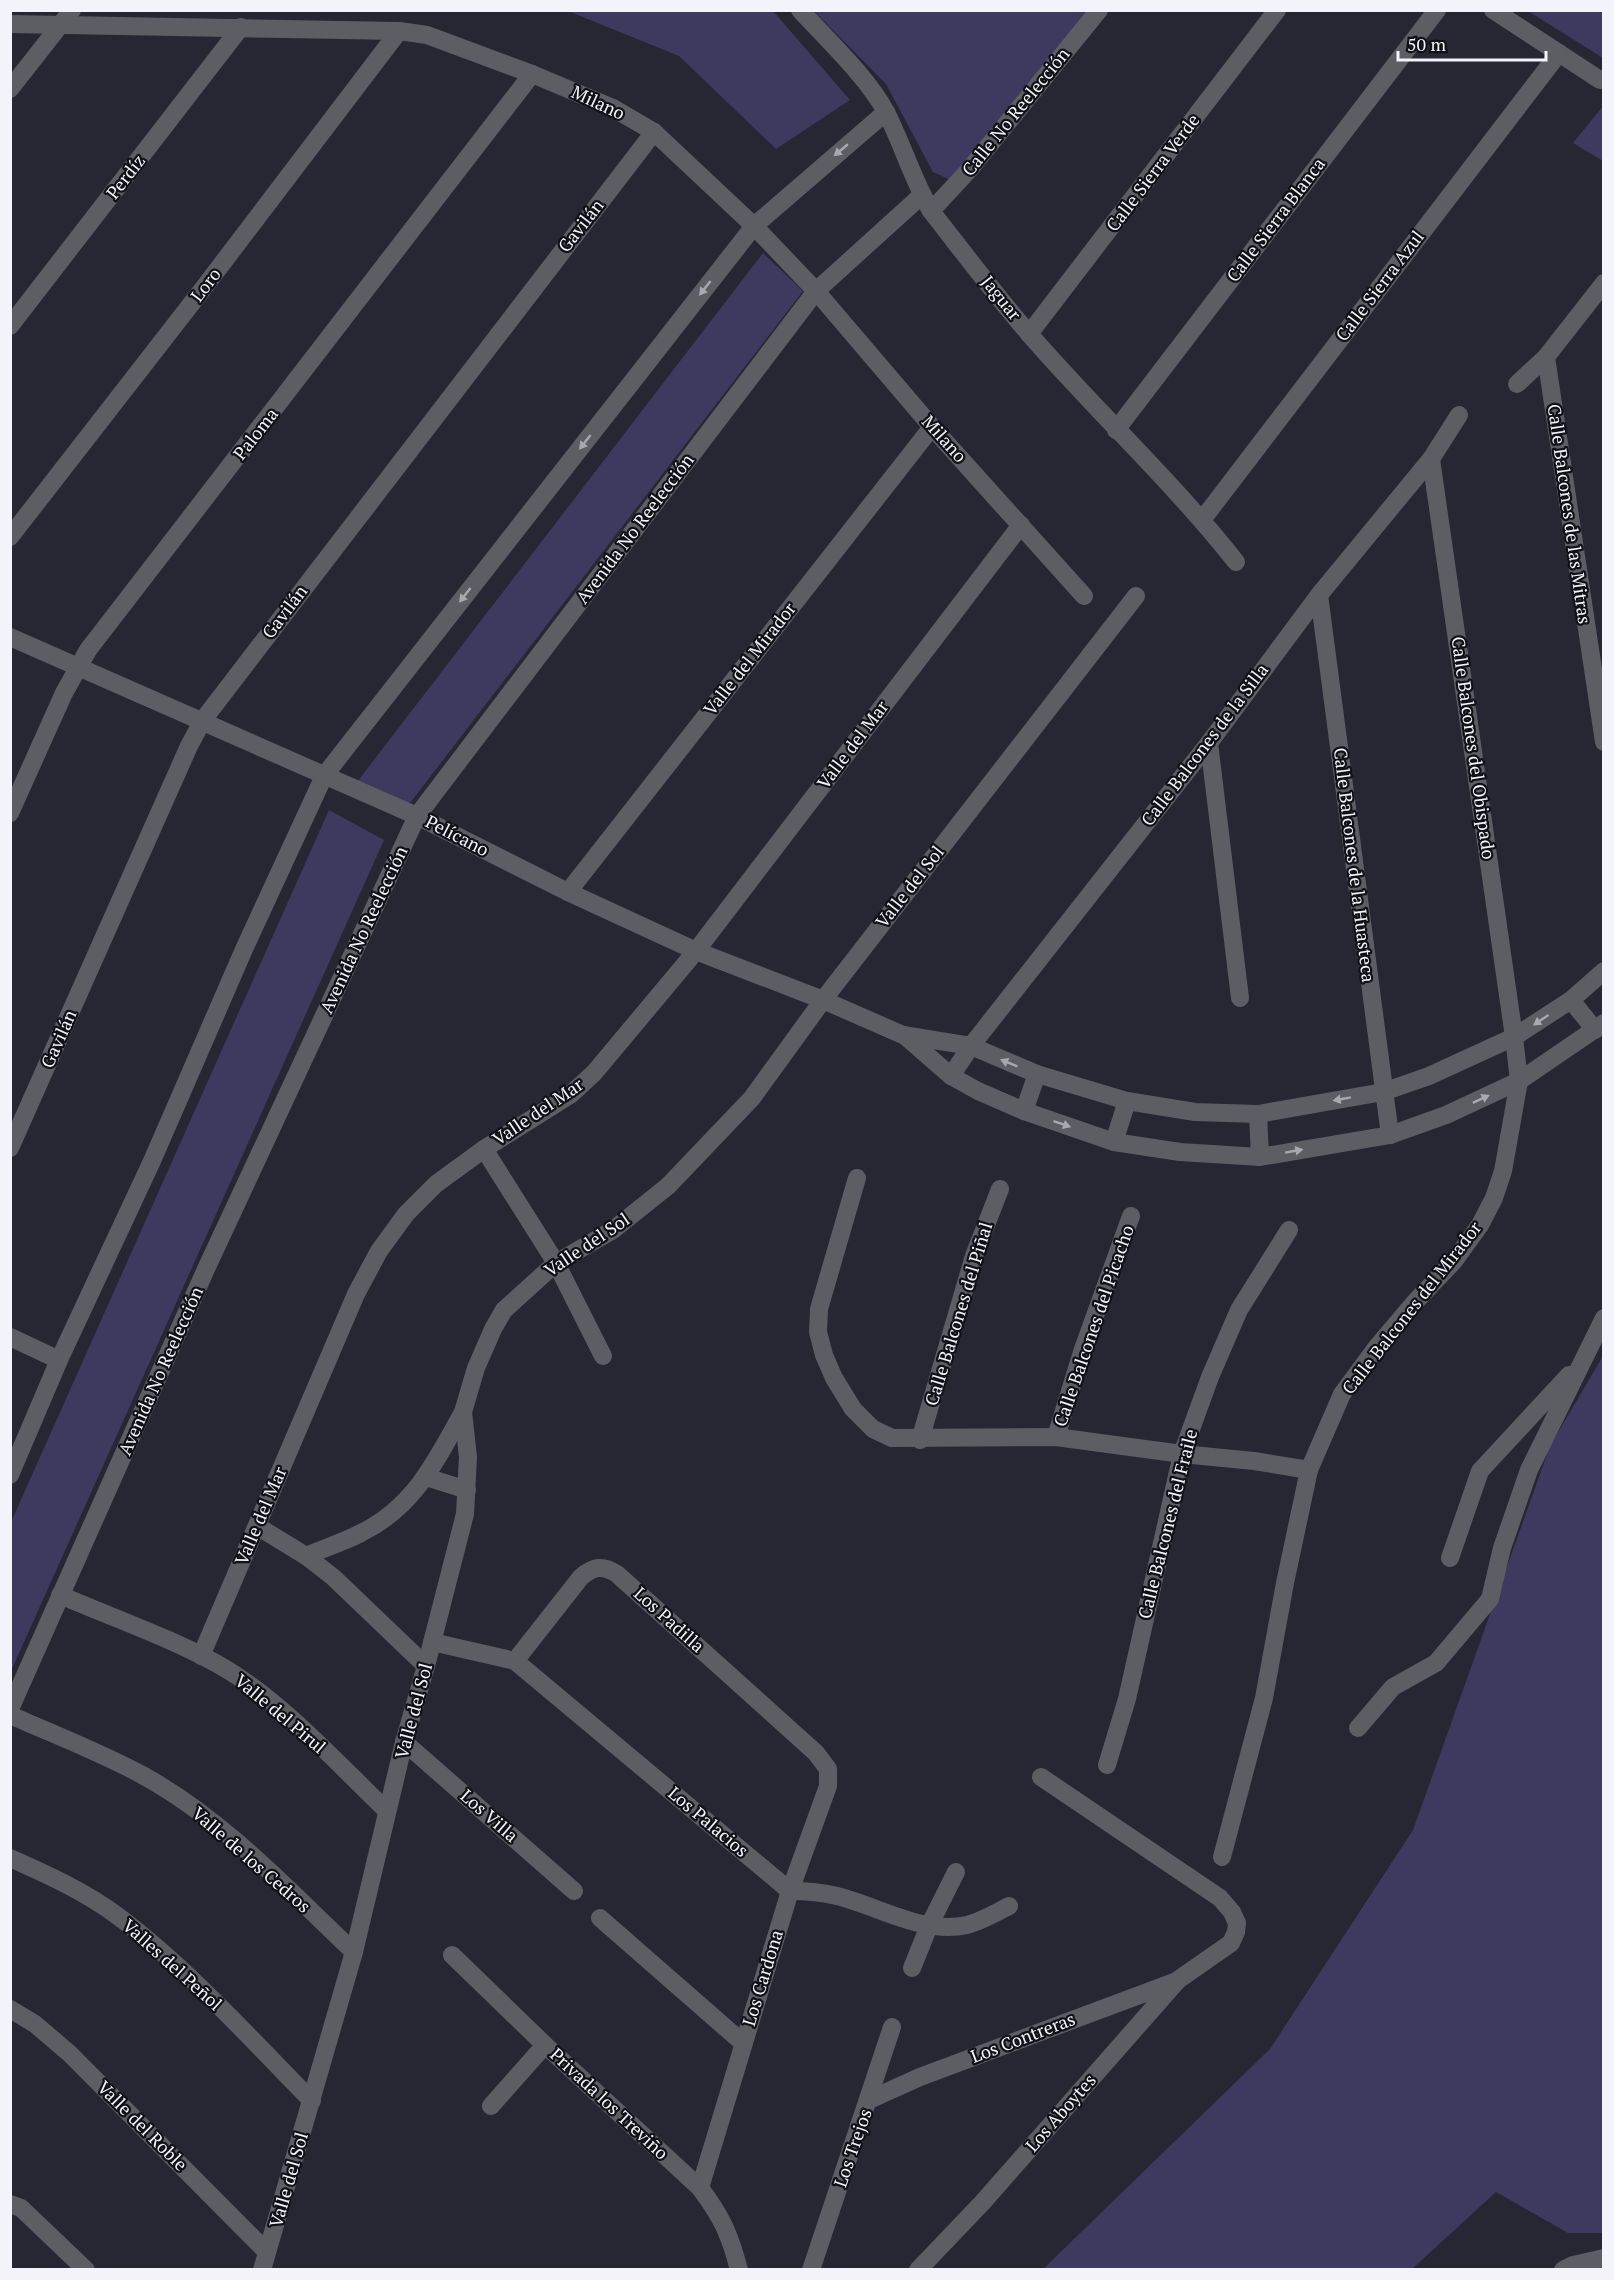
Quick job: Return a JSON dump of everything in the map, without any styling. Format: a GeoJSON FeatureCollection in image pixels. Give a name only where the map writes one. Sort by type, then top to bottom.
{"type":"FeatureCollection","features":[{"type":"Feature","properties":{"kind":"street"},"geometry":{"type":"LineString","coordinates":[[10,89],[72,10]]}},
{"type":"Feature","properties":{"kind":"street","name":"Jaguar"},"geometry":{"type":"LineString","coordinates":[[800,10],[862,78],[886,112],[931,211],[1029,334],[1202,520],[1236,562]]}},
{"type":"Feature","properties":{"kind":"street","name":"Calle No Reelección"},"geometry":{"type":"LineString","coordinates":[[931,211],[969,170],[1099,10]]}},
{"type":"Feature","properties":{"kind":"street","name":"Calle Sierra Verde"},"geometry":{"type":"LineString","coordinates":[[1029,334],[1277,10]]}},
{"type":"Feature","properties":{"kind":"street","name":"Calle Sierra Blanca"},"geometry":{"type":"LineString","coordinates":[[1116,430],[1437,10]]}},
{"type":"Feature","properties":{"kind":"street"},"geometry":{"type":"LineString","coordinates":[[1493,10],[1600,80]]}},
{"type":"Feature","properties":{"kind":"street","name":"Milano"},"geometry":{"type":"LineString","coordinates":[[10,24],[399,31],[427,36],[532,74],[613,108],[654,132],[754,226],[816,291],[932,427],[1084,596]]}},
{"type":"Feature","properties":{"kind":"street","name":"Perdíz"},"geometry":{"type":"LineString","coordinates":[[10,326],[241,27]]}},
{"type":"Feature","properties":{"kind":"street","name":"Loro"},"geometry":{"type":"LineString","coordinates":[[10,537],[399,31]]}},
{"type":"Feature","properties":{"kind":"street","name":"Calle Sierra Azul"},"geometry":{"type":"LineString","coordinates":[[1202,520],[1558,53]]}},
{"type":"Feature","properties":{"kind":"street","name":"Paloma"},"geometry":{"type":"LineString","coordinates":[[10,813],[78,665],[532,74]]}},
{"type":"Feature","properties":{"kind":"street"},"geometry":{"type":"LineString","coordinates":[[10,1474],[59,1360],[152,1161],[245,947],[324,776],[754,226],[886,112]]}},
{"type":"Feature","properties":{"kind":"street","name":"Gavilán"},"geometry":{"type":"LineString","coordinates":[[10,1148],[189,746],[203,720],[654,132]]}},
{"type":"Feature","properties":{"kind":"street","name":"Avenida No Reelección"},"geometry":{"type":"LineString","coordinates":[[10,1709],[206,1269],[417,816],[816,291],[922,195]]}},
{"type":"Feature","properties":{"kind":"street"},"geometry":{"type":"LineString","coordinates":[[1517,384],[1546,357],[1604,283]]}},
{"type":"Feature","properties":{"kind":"street","name":"Calle Balcones de las Mitras"},"geometry":{"type":"LineString","coordinates":[[1546,357],[1604,742]]}},
{"type":"Feature","properties":{"kind":"street","name":"Calle Balcones de la Silla"},"geometry":{"type":"LineString","coordinates":[[951,1076],[971,1046],[1209,743],[1319,595],[1431,459],[1459,415]]}},
{"type":"Feature","properties":{"kind":"street","name":"Valle del Mirador"},"geometry":{"type":"LineString","coordinates":[[568,892],[932,427]]}},
{"type":"Feature","properties":{"kind":"street","name":"Calle Balcones del Obispado"},"geometry":{"type":"LineString","coordinates":[[1431,459],[1514,1037]]}},
{"type":"Feature","properties":{"kind":"street","name":"Valle del Mar"},"geometry":{"type":"LineString","coordinates":[[201,1656],[356,1294],[379,1251],[406,1214],[463,1163],[570,1095],[594,1073],[696,951],[1021,525]]}},
{"type":"Feature","properties":{"kind":"street","name":"Calle Balcones de la Huasteca"},"geometry":{"type":"LineString","coordinates":[[1319,595],[1390,1135]]}},
{"type":"Feature","properties":{"kind":"street","name":"Valle del Sol"},"geometry":{"type":"LineString","coordinates":[[265,2261],[354,1952],[404,1742],[465,1514],[468,1457],[463,1412],[476,1368],[493,1329],[504,1310],[556,1263],[613,1230],[668,1186],[752,1098],[823,1000],[1136,596]]}},
{"type":"Feature","properties":{"kind":"street","name":"Pelícano"},"geometry":{"type":"LineString","coordinates":[[10,637],[417,816],[568,892],[696,951],[823,1000],[903,1035],[971,1046]]}},
{"type":"Feature","properties":{"kind":"street"},"geometry":{"type":"LineString","coordinates":[[1209,743],[1240,998]]}},
{"type":"Feature","properties":{"kind":"street"},"geometry":{"type":"LineString","coordinates":[[971,1046],[1037,1074],[1127,1101],[1195,1112],[1258,1114],[1383,1092],[1429,1076],[1514,1037],[1570,1000],[1604,971]]}},
{"type":"Feature","properties":{"kind":"street"},"geometry":{"type":"LineString","coordinates":[[951,1076],[978,1091],[1024,1111],[1114,1142],[1180,1152],[1260,1157],[1390,1135],[1446,1115],[1518,1081],[1599,1027],[1570,1000]]}},
{"type":"Feature","properties":{"kind":"street","name":"Pelícano"},"geometry":{"type":"LineString","coordinates":[[903,1035],[951,1076]]}},
{"type":"Feature","properties":{"kind":"street","name":"Calle Balcones del Mirador"},"geometry":{"type":"LineString","coordinates":[[1221,1857],[1264,1698],[1285,1583],[1310,1470],[1342,1394],[1391,1330],[1454,1261],[1480,1225],[1494,1198],[1503,1171],[1518,1081],[1514,1037]]}},
{"type":"Feature","properties":{"kind":"street"},"geometry":{"type":"LineString","coordinates":[[1024,1111],[1037,1074]]}},
{"type":"Feature","properties":{"kind":"street"},"geometry":{"type":"LineString","coordinates":[[1114,1142],[1127,1101]]}},
{"type":"Feature","properties":{"kind":"street"},"geometry":{"type":"LineString","coordinates":[[1258,1114],[1260,1157]]}},
{"type":"Feature","properties":{"kind":"street"},"geometry":{"type":"LineString","coordinates":[[484,1149],[556,1263],[603,1356]]}},
{"type":"Feature","properties":{"kind":"street"},"geometry":{"type":"LineString","coordinates":[[857,1178],[819,1309],[818,1332],[824,1355],[834,1378],[853,1409],[873,1429],[892,1438],[920,1440],[1056,1437],[1310,1470]]}},
{"type":"Feature","properties":{"kind":"street","name":"Calle Balcones del Piñal"},"geometry":{"type":"LineString","coordinates":[[920,1440],[974,1256],[1000,1189]]}},
{"type":"Feature","properties":{"kind":"street","name":"Calle Balcones del Picacho"},"geometry":{"type":"LineString","coordinates":[[1056,1437],[1083,1349],[1131,1216]]}},
{"type":"Feature","properties":{"kind":"street","name":"Calle Balcones del Fraile"},"geometry":{"type":"LineString","coordinates":[[1107,1765],[1126,1699],[1182,1454],[1210,1377],[1239,1310],[1289,1230]]}},
{"type":"Feature","properties":{"kind":"street"},"geometry":{"type":"LineString","coordinates":[[1358,1728],[1393,1687],[1436,1663],[1490,1599],[1502,1548],[1529,1470],[1604,1317]]}},
{"type":"Feature","properties":{"kind":"street"},"geometry":{"type":"LineString","coordinates":[[10,1337],[59,1360]]}},
{"type":"Feature","properties":{"kind":"street"},"geometry":{"type":"LineString","coordinates":[[1450,1558],[1480,1471],[1582,1361]]}},
{"type":"Feature","properties":{"kind":"street"},"geometry":{"type":"LineString","coordinates":[[306,1556],[362,1533],[388,1517],[408,1499],[426,1478],[463,1412]]}},
{"type":"Feature","properties":{"kind":"street"},"geometry":{"type":"LineString","coordinates":[[426,1478],[467,1491]]}},
{"type":"Feature","properties":{"kind":"street"},"geometry":{"type":"LineString","coordinates":[[257,1526],[306,1556],[356,1598],[426,1666]]}},
{"type":"Feature","properties":{"kind":"street","name":"Los Padilla"},"geometry":{"type":"LineString","coordinates":[[515,1661],[581,1577],[590,1570],[606,1568],[617,1574],[816,1753],[828,1769]]}},
{"type":"Feature","properties":{"kind":"street","name":"Valle del Pirul"},"geometry":{"type":"LineString","coordinates":[[60,1595],[201,1656],[227,1670],[300,1727],[387,1811]]}},
{"type":"Feature","properties":{"kind":"street","name":"Los Palacios"},"geometry":{"type":"LineString","coordinates":[[432,1642],[515,1661],[790,1891]]}},
{"type":"Feature","properties":{"kind":"street","name":"Valle de los Cedros"},"geometry":{"type":"LineString","coordinates":[[10,1715],[144,1776],[178,1797],[215,1824],[256,1860],[354,1952]]}},
{"type":"Feature","properties":{"kind":"street","name":"Los Villa"},"geometry":{"type":"LineString","coordinates":[[404,1742],[574,1891]]}},
{"type":"Feature","properties":{"kind":"street","name":"Los Cardona"},"geometry":{"type":"LineString","coordinates":[[700,2188],[790,1891],[828,1786],[828,1769]]}},
{"type":"Feature","properties":{"kind":"street","name":"Los Aboytes"},"geometry":{"type":"LineString","coordinates":[[918,2270],[982,2203],[1179,1980],[1231,1943],[1236,1932],[1237,1923],[1232,1912],[1220,1898],[1041,1778]]}},
{"type":"Feature","properties":{"kind":"street","name":"Valles del Peñol"},"geometry":{"type":"LineString","coordinates":[[10,1858],[60,1880],[119,1917],[203,1992],[312,2101]]}},
{"type":"Feature","properties":{"kind":"street"},"geometry":{"type":"LineString","coordinates":[[912,1968],[929,1926],[956,1872]]}},
{"type":"Feature","properties":{"kind":"street"},"geometry":{"type":"LineString","coordinates":[[790,1891],[813,1891],[837,1896],[929,1926],[966,1925],[983,1920],[1010,1906]]}},
{"type":"Feature","properties":{"kind":"street"},"geometry":{"type":"LineString","coordinates":[[600,1918],[743,2043]]}},
{"type":"Feature","properties":{"kind":"street","name":"Privada los Treviño"},"geometry":{"type":"LineString","coordinates":[[452,1955],[700,2188],[719,2214],[732,2241],[739,2270]]}},
{"type":"Feature","properties":{"kind":"street","name":"Los Contreras"},"geometry":{"type":"LineString","coordinates":[[869,2100],[963,2060],[1179,1980]]}},
{"type":"Feature","properties":{"kind":"street","name":"Valle del Roble"},"geometry":{"type":"LineString","coordinates":[[10,2008],[35,2024],[70,2054],[265,2261]]}},
{"type":"Feature","properties":{"kind":"street","name":"Los Trejos"},"geometry":{"type":"LineString","coordinates":[[811,2270],[892,2027]]}},
{"type":"Feature","properties":{"kind":"street"},"geometry":{"type":"LineString","coordinates":[[490,2106],[545,2044]]}},
{"type":"Feature","properties":{"kind":"street"},"geometry":{"type":"LineString","coordinates":[[10,2204],[21,2208],[86,2270]]}},
{"type":"Feature","properties":{"kind":"street"},"geometry":{"type":"LineString","coordinates":[[1563,2270],[1573,2265],[1604,2258]]}},
{"type":"Feature","properties":{"kind":"shaded area"},"geometry":{"type":"Polygon","coordinates":[[[568,11],[773,11],[850,100],[776,149],[679,56],[568,11]]]}},
{"type":"Feature","properties":{"kind":"shaded area"},"geometry":{"type":"Polygon","coordinates":[[[814,11],[1090,11],[955,182],[933,172],[886,84],[814,11]]]}},
{"type":"Feature","properties":{"kind":"shaded area"},"geometry":{"type":"Polygon","coordinates":[[[1528,11],[1603,11],[1603,58],[1528,11]]]}},
{"type":"Feature","properties":{"kind":"shaded area"},"geometry":{"type":"Polygon","coordinates":[[[1603,106],[1603,161],[1573,143],[1603,106]]]}},
{"type":"Feature","properties":{"kind":"shaded area"},"geometry":{"type":"Polygon","coordinates":[[[763,253],[803,291],[407,807],[357,782],[763,253]]]}},
{"type":"Feature","properties":{"kind":"shaded area"},"geometry":{"type":"Polygon","coordinates":[[[329,810],[384,840],[11,1671],[11,1522],[329,810]]]}},
{"type":"Feature","properties":{"kind":"shaded area"},"geometry":{"type":"Polygon","coordinates":[[[1603,1356],[1603,2233],[1568,2233],[1496,2192],[1412,2269],[1042,2270],[1270,2049],[1413,1830],[1550,1446],[1603,1356]]]}}]}
